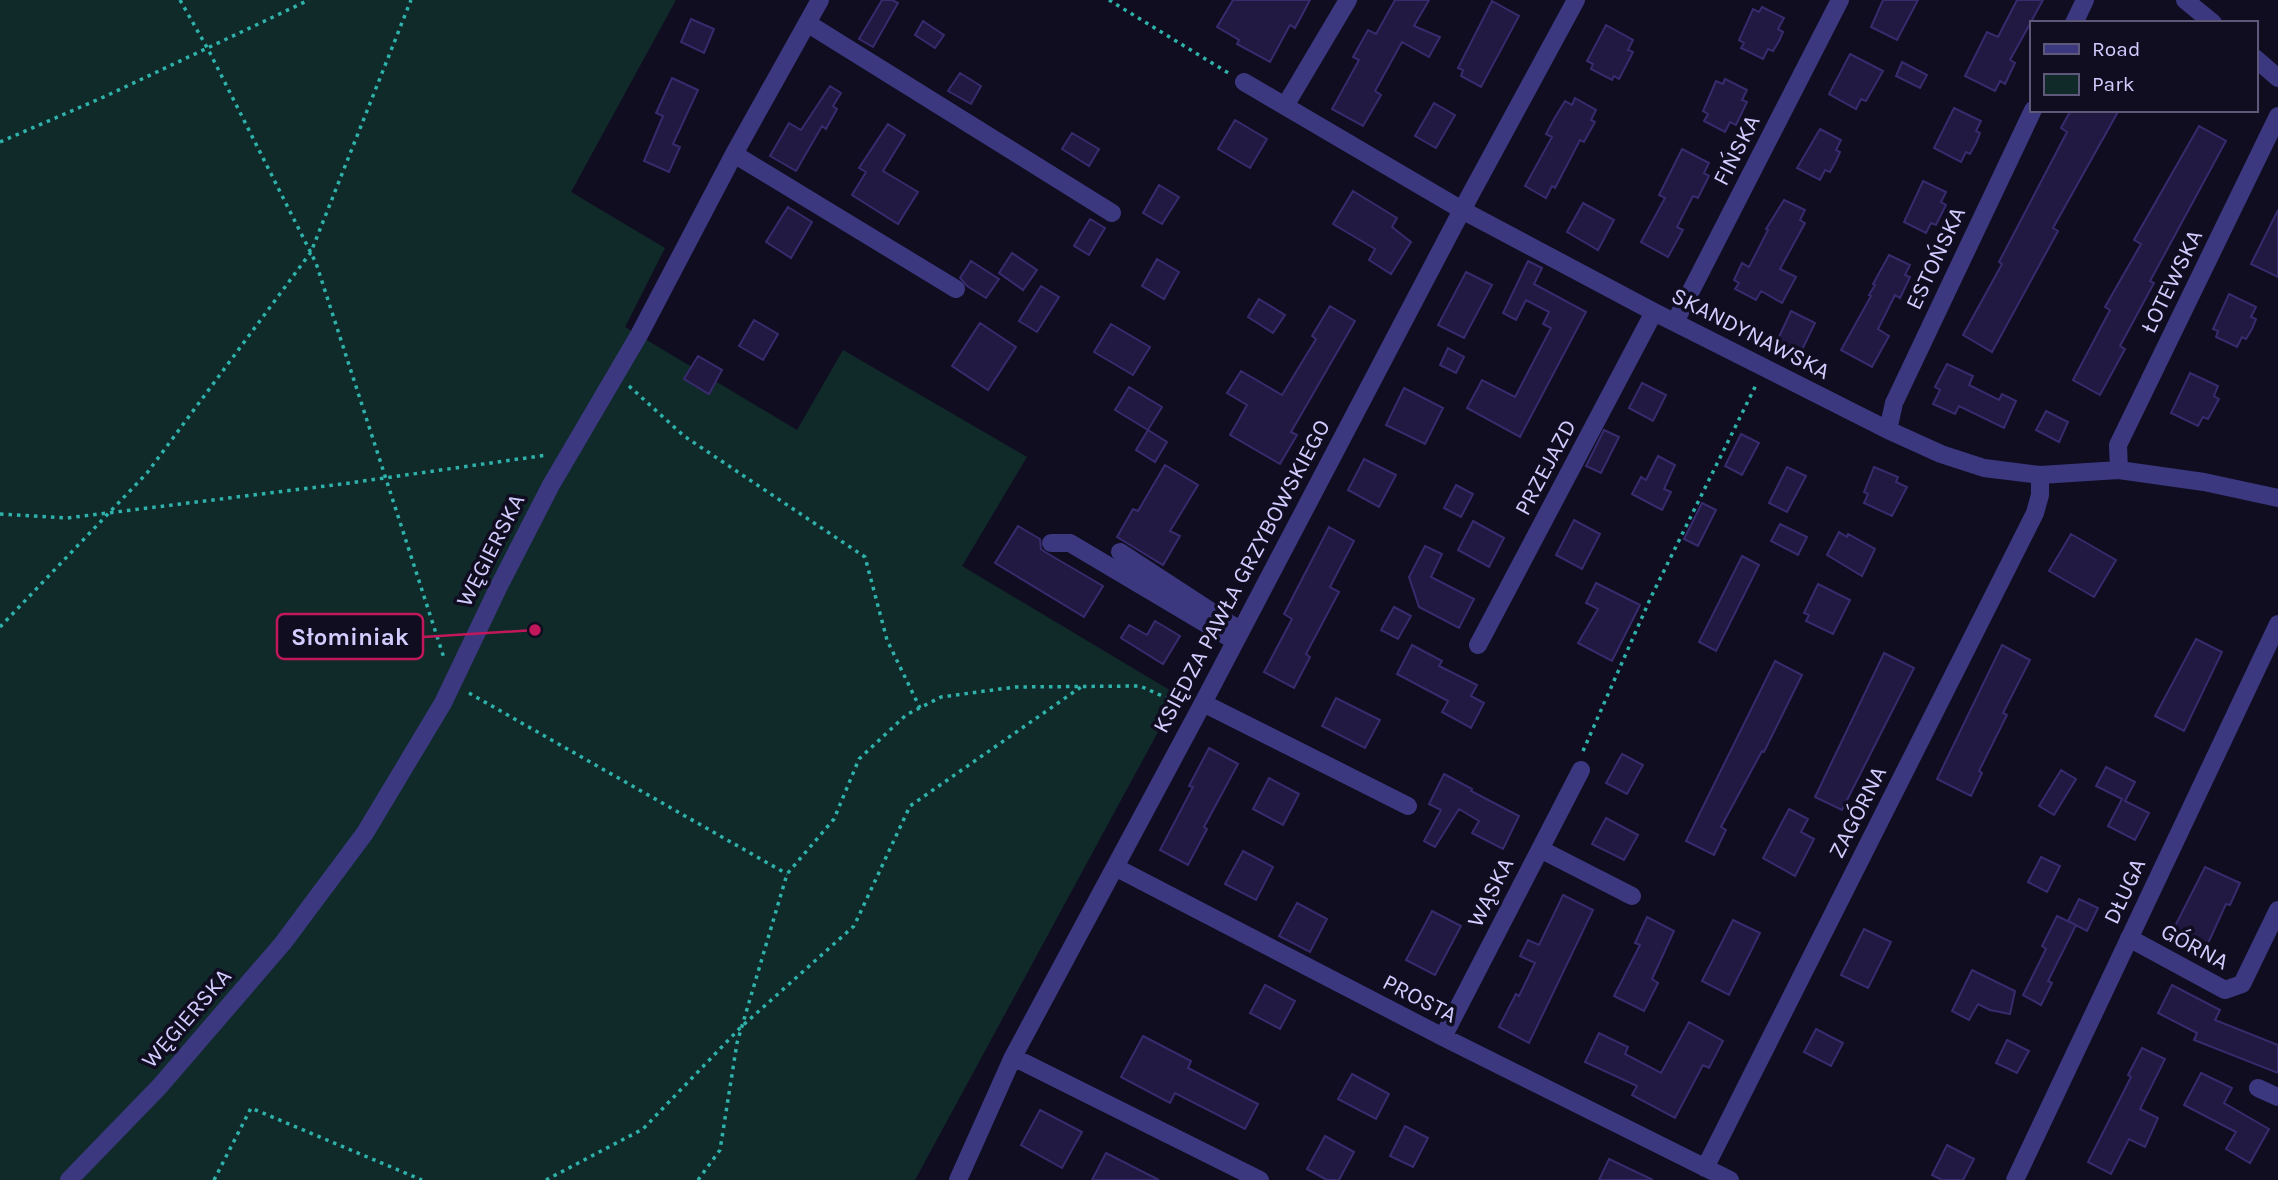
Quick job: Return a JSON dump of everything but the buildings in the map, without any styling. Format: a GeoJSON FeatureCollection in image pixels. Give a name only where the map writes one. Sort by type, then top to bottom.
{"type":"FeatureCollection","features":[{"type":"Feature","properties":{"kind":"street","name":"WĘGIERSKA"},"geometry":{"type":"LineString","coordinates":[[69,1180],[160,1086],[283,943],[365,833],[452,683],[499,586],[570,452],[820,0]]}},
{"type":"Feature","properties":{"kind":"street"},"geometry":{"type":"LineString","coordinates":[[1285,106],[1348,0]]}},
{"type":"Feature","properties":{"kind":"street","name":"KSIĘDZA PAWŁA GRZYBOWSKIEGO"},"geometry":{"type":"LineString","coordinates":[[958,1180],[1013,1057],[1576,0]]}},
{"type":"Feature","properties":{"kind":"street","name":"FIŃSKA"},"geometry":{"type":"LineString","coordinates":[[1675,322],[1840,0]]}},
{"type":"Feature","properties":{"kind":"street"},"geometry":{"type":"LineString","coordinates":[[2075,21],[2085,0]]}},
{"type":"Feature","properties":{"kind":"street"},"geometry":{"type":"LineString","coordinates":[[2185,0],[2211,21]]}},
{"type":"Feature","properties":{"kind":"street"},"geometry":{"type":"LineString","coordinates":[[807,23],[1112,213]]}},
{"type":"Feature","properties":{"kind":"street"},"geometry":{"type":"LineString","coordinates":[[2257,60],[2278,78]]}},
{"type":"Feature","properties":{"kind":"street","name":"SKANDYNAWSKA"},"geometry":{"type":"LineString","coordinates":[[1244,82],[1462,210],[1654,312],[1941,454],[1984,468],[2040,475],[2119,470],[2204,482],[2278,498]]}},
{"type":"Feature","properties":{"kind":"street","name":"ESTOŃSKA"},"geometry":{"type":"LineString","coordinates":[[1888,430],[1894,402],[2032,112]]}},
{"type":"Feature","properties":{"kind":"street","name":"ŁOTEWSKA"},"geometry":{"type":"LineString","coordinates":[[2119,470],[2118,445],[2278,116]]}},
{"type":"Feature","properties":{"kind":"street"},"geometry":{"type":"LineString","coordinates":[[734,154],[956,289]]}},
{"type":"Feature","properties":{"kind":"street","name":"PRZEJAZD"},"geometry":{"type":"LineString","coordinates":[[1478,646],[1654,312]]}},
{"type":"Feature","properties":{"kind":"street","name":"ZAGÓRNA"},"geometry":{"type":"LineString","coordinates":[[1705,1168],[2035,513],[2040,495],[2040,475]]}},
{"type":"Feature","properties":{"kind":"street"},"geometry":{"type":"LineString","coordinates":[[1051,543],[1070,543],[1238,636]]}},
{"type":"Feature","properties":{"kind":"street"},"geometry":{"type":"LineString","coordinates":[[1120,552],[1238,636]]}},
{"type":"Feature","properties":{"kind":"street","name":"DŁUGA"},"geometry":{"type":"LineString","coordinates":[[2015,1180],[2278,624]]}},
{"type":"Feature","properties":{"kind":"street"},"geometry":{"type":"LineString","coordinates":[[1200,708],[1408,806]]}},
{"type":"Feature","properties":{"kind":"street","name":"WĄSKA"},"geometry":{"type":"LineString","coordinates":[[1443,1037],[1581,770]]}},
{"type":"Feature","properties":{"kind":"street"},"geometry":{"type":"LineString","coordinates":[[1540,849],[1632,896]]}},
{"type":"Feature","properties":{"kind":"street","name":"PROSTA"},"geometry":{"type":"LineString","coordinates":[[1115,867],[1443,1037],[1730,1180]]}},
{"type":"Feature","properties":{"kind":"street","name":"GÓRNA"},"geometry":{"type":"LineString","coordinates":[[2129,938],[2225,990],[2242,984],[2278,910]]}},
{"type":"Feature","properties":{"kind":"street"},"geometry":{"type":"LineString","coordinates":[[1013,1057],[1260,1180]]}},
{"type":"Feature","properties":{"kind":"street"},"geometry":{"type":"LineString","coordinates":[[2258,1088],[2278,1097]]}},
{"type":"Feature","properties":{"kind":"path"},"geometry":{"type":"LineString","coordinates":[[180,0],[207,48],[321,275],[452,683],[787,874]]}},
{"type":"Feature","properties":{"kind":"path"},"geometry":{"type":"LineString","coordinates":[[0,142],[309,0]]}},
{"type":"Feature","properties":{"kind":"path"},"geometry":{"type":"LineString","coordinates":[[0,627],[147,473],[311,252],[411,0]]}},
{"type":"Feature","properties":{"kind":"path"},"geometry":{"type":"LineString","coordinates":[[1109,0],[1244,82]]}},
{"type":"Feature","properties":{"kind":"path"},"geometry":{"type":"LineString","coordinates":[[1581,770],[1584,745],[1651,597],[1765,367]]}},
{"type":"Feature","properties":{"kind":"path"},"geometry":{"type":"LineString","coordinates":[[615,374],[684,436],[865,557],[887,640],[920,708]]}},
{"type":"Feature","properties":{"kind":"path"},"geometry":{"type":"LineString","coordinates":[[0,514],[67,519],[570,452]]}},
{"type":"Feature","properties":{"kind":"path"},"geometry":{"type":"LineString","coordinates":[[698,1180],[720,1150],[741,1027],[787,874],[834,819],[859,759],[906,715],[942,697],[1015,687],[1140,686],[1200,708]]}},
{"type":"Feature","properties":{"kind":"path"},"geometry":{"type":"LineString","coordinates":[[546,1180],[643,1129],[741,1027],[854,926],[910,806],[1081,687]]}},
{"type":"Feature","properties":{"kind":"path"},"geometry":{"type":"LineString","coordinates":[[214,1180],[251,1108],[422,1180]]}},
{"type":"Feature","properties":{"kind":"green space"},"geometry":{"type":"Polygon","coordinates":[[[0,0],[676,0],[571,192],[665,248],[625,327],[797,430],[843,350],[1027,457],[962,566],[1178,695],[915,1180],[0,1180],[0,0]]]}},
{"type":"Feature","properties":{"kind":"place","name":"Słominiak"},"geometry":{"type":"Point","coordinates":[535,630]}}]}
